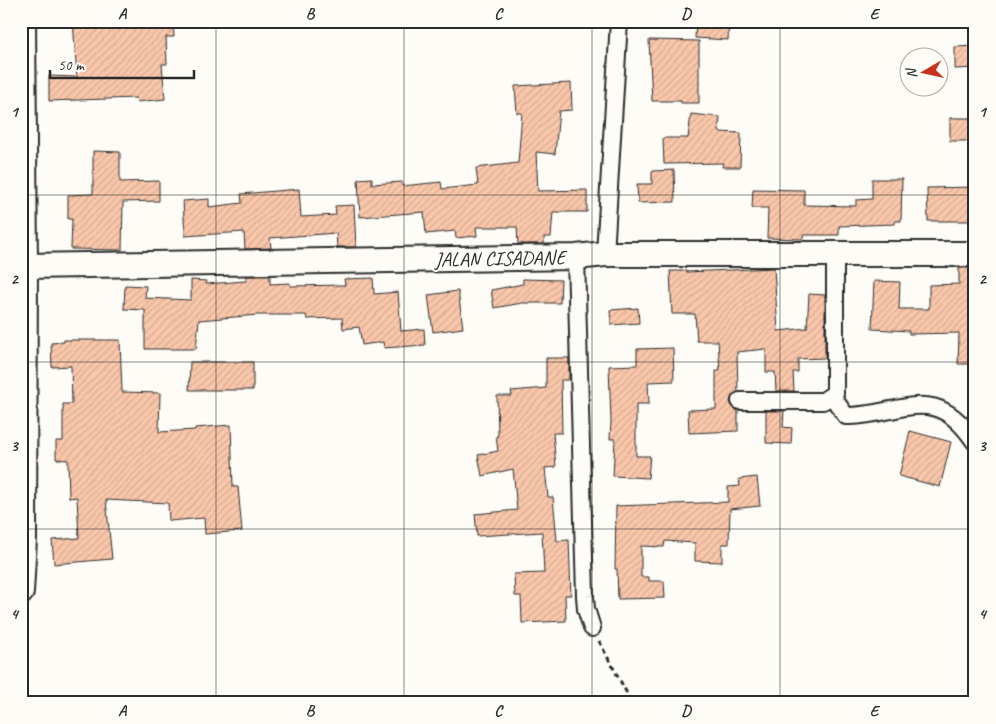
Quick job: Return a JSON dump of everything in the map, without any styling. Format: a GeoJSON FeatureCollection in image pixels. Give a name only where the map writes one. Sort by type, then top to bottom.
{"type":"FeatureCollection","features":[{"type":"Feature","properties":{"kind":"street"},"geometry":{"type":"LineString","coordinates":[[21,592],[24,539],[25,266],[23,21]]}},
{"type":"Feature","properties":{"kind":"street"},"geometry":{"type":"LineString","coordinates":[[605,254],[619,21]]}},
{"type":"Feature","properties":{"kind":"street","name":"JALAN CISADANE"},"geometry":{"type":"LineString","coordinates":[[25,266],[576,257],[605,254],[975,254]]}},
{"type":"Feature","properties":{"kind":"street"},"geometry":{"type":"LineString","coordinates":[[740,400],[822,401],[832,396],[835,390],[835,254]]}},
{"type":"Feature","properties":{"kind":"street"},"geometry":{"type":"LineString","coordinates":[[576,257],[584,596],[592,628]]}},
{"type":"Feature","properties":{"kind":"street"},"geometry":{"type":"LineString","coordinates":[[832,396],[846,416],[858,416],[909,406],[922,405],[932,407],[959,421],[975,442]]}},
{"type":"Feature","properties":{"kind":"path"},"geometry":{"type":"LineString","coordinates":[[592,628],[632,703]]}},
{"type":"Feature","properties":{"kind":"building"},"geometry":{"type":"Polygon","coordinates":[[[73,21],[173,21],[174,37],[166,37],[167,64],[162,64],[165,99],[137,102],[136,98],[49,101],[49,76],[77,77],[73,21]]]}},
{"type":"Feature","properties":{"kind":"building"},"geometry":{"type":"Polygon","coordinates":[[[696,21],[729,21],[728,40],[695,38],[696,21]]]}},
{"type":"Feature","properties":{"kind":"building"},"geometry":{"type":"Polygon","coordinates":[[[649,40],[699,41],[699,103],[652,101],[649,40]]]}},
{"type":"Feature","properties":{"kind":"building"},"geometry":{"type":"Polygon","coordinates":[[[975,46],[975,68],[955,69],[955,47],[975,46]]]}},
{"type":"Feature","properties":{"kind":"building"},"geometry":{"type":"Polygon","coordinates":[[[571,83],[572,110],[559,111],[555,154],[536,152],[538,191],[587,190],[587,212],[553,212],[551,237],[544,237],[544,244],[518,244],[517,227],[476,227],[477,236],[456,238],[455,231],[426,234],[424,212],[360,217],[358,179],[372,178],[372,184],[402,182],[402,186],[441,182],[442,189],[478,185],[476,168],[518,163],[522,113],[517,113],[515,86],[571,83]]]}},
{"type":"Feature","properties":{"kind":"building"},"geometry":{"type":"Polygon","coordinates":[[[691,114],[720,117],[719,132],[741,133],[740,167],[722,167],[723,163],[664,164],[663,138],[688,138],[691,114]]]}},
{"type":"Feature","properties":{"kind":"building"},"geometry":{"type":"Polygon","coordinates":[[[950,118],[975,118],[975,141],[950,141],[950,118]]]}},
{"type":"Feature","properties":{"kind":"building"},"geometry":{"type":"Polygon","coordinates":[[[93,151],[120,152],[120,182],[159,181],[159,201],[123,202],[122,250],[71,249],[72,219],[68,219],[68,195],[93,194],[93,151]]]}},
{"type":"Feature","properties":{"kind":"building"},"geometry":{"type":"Polygon","coordinates":[[[674,170],[675,202],[638,203],[637,184],[652,184],[652,171],[674,170]]]}},
{"type":"Feature","properties":{"kind":"building"},"geometry":{"type":"Polygon","coordinates":[[[872,179],[902,179],[901,221],[895,221],[895,224],[839,226],[839,235],[803,235],[803,239],[767,238],[768,208],[752,208],[753,189],[804,190],[804,205],[856,206],[856,200],[872,199],[872,179]]]}},
{"type":"Feature","properties":{"kind":"building"},"geometry":{"type":"Polygon","coordinates":[[[975,187],[975,221],[928,221],[927,188],[975,187]]]}},
{"type":"Feature","properties":{"kind":"building"},"geometry":{"type":"Polygon","coordinates":[[[299,189],[301,217],[336,215],[335,206],[354,205],[356,247],[337,247],[336,233],[270,238],[271,248],[245,249],[244,232],[185,236],[183,201],[209,199],[209,207],[242,203],[241,194],[299,189]]]}},
{"type":"Feature","properties":{"kind":"building"},"geometry":{"type":"Polygon","coordinates":[[[774,268],[778,331],[807,328],[809,294],[825,295],[825,358],[798,359],[798,372],[793,372],[794,391],[776,391],[775,372],[766,372],[766,349],[737,352],[738,392],[732,396],[730,401],[732,406],[738,411],[738,431],[689,433],[688,410],[716,409],[716,371],[720,371],[718,341],[697,341],[695,314],[672,314],[670,271],[774,268]]]}},
{"type":"Feature","properties":{"kind":"building"},"geometry":{"type":"Polygon","coordinates":[[[959,268],[975,268],[975,364],[958,364],[959,333],[909,334],[909,331],[872,329],[874,281],[900,282],[899,309],[929,309],[929,285],[959,284],[959,268]]]}},
{"type":"Feature","properties":{"kind":"building"},"geometry":{"type":"Polygon","coordinates":[[[246,276],[270,276],[270,284],[290,283],[290,286],[345,285],[344,279],[373,278],[374,294],[398,292],[401,331],[424,329],[425,345],[384,348],[383,342],[362,345],[359,327],[343,329],[342,318],[307,319],[306,315],[258,315],[199,320],[196,349],[145,349],[145,310],[124,309],[125,285],[146,286],[145,298],[191,300],[191,280],[206,281],[206,284],[246,281],[246,276]]]}},
{"type":"Feature","properties":{"kind":"building"},"geometry":{"type":"Polygon","coordinates":[[[523,279],[561,280],[560,303],[522,303],[494,308],[491,290],[523,284],[523,279]]]}},
{"type":"Feature","properties":{"kind":"building"},"geometry":{"type":"Polygon","coordinates":[[[458,291],[463,328],[433,332],[428,295],[458,291]]]}},
{"type":"Feature","properties":{"kind":"building"},"geometry":{"type":"Polygon","coordinates":[[[638,308],[639,323],[611,325],[610,310],[638,308]]]}},
{"type":"Feature","properties":{"kind":"building"},"geometry":{"type":"Polygon","coordinates":[[[64,340],[120,340],[122,392],[160,393],[159,432],[231,425],[233,487],[238,487],[242,531],[205,534],[204,518],[169,521],[168,503],[106,500],[112,559],[54,564],[52,540],[79,538],[77,497],[69,498],[68,460],[56,459],[56,441],[63,441],[63,404],[72,404],[71,366],[52,367],[51,343],[64,342],[64,340]]]}},
{"type":"Feature","properties":{"kind":"building"},"geometry":{"type":"Polygon","coordinates":[[[673,348],[674,381],[648,382],[649,404],[636,404],[636,456],[650,456],[648,478],[613,476],[615,439],[610,439],[609,366],[637,365],[637,349],[673,348]]]}},
{"type":"Feature","properties":{"kind":"building"},"geometry":{"type":"Polygon","coordinates":[[[546,358],[569,358],[569,380],[561,380],[562,433],[553,433],[556,467],[545,468],[548,497],[553,497],[557,541],[569,540],[571,595],[565,595],[566,621],[522,623],[521,596],[515,596],[514,574],[544,573],[542,532],[477,536],[475,514],[517,510],[513,469],[482,476],[478,455],[498,451],[496,436],[498,436],[497,396],[512,396],[511,391],[546,388],[546,358]]]}},
{"type":"Feature","properties":{"kind":"building"},"geometry":{"type":"Polygon","coordinates":[[[190,362],[253,362],[253,390],[189,390],[190,362]]]}},
{"type":"Feature","properties":{"kind":"building"},"geometry":{"type":"Polygon","coordinates":[[[766,411],[784,411],[783,427],[792,428],[791,444],[766,443],[766,411]]]}},
{"type":"Feature","properties":{"kind":"building"},"geometry":{"type":"Polygon","coordinates":[[[910,431],[951,442],[940,487],[899,476],[910,431]]]}},
{"type":"Feature","properties":{"kind":"building"},"geometry":{"type":"Polygon","coordinates":[[[757,477],[760,506],[730,509],[729,544],[722,544],[722,562],[695,561],[695,543],[665,541],[664,547],[641,546],[641,577],[649,577],[649,581],[664,581],[665,598],[618,599],[617,569],[615,569],[616,506],[728,502],[728,487],[740,486],[739,479],[757,477]]]}}]}
